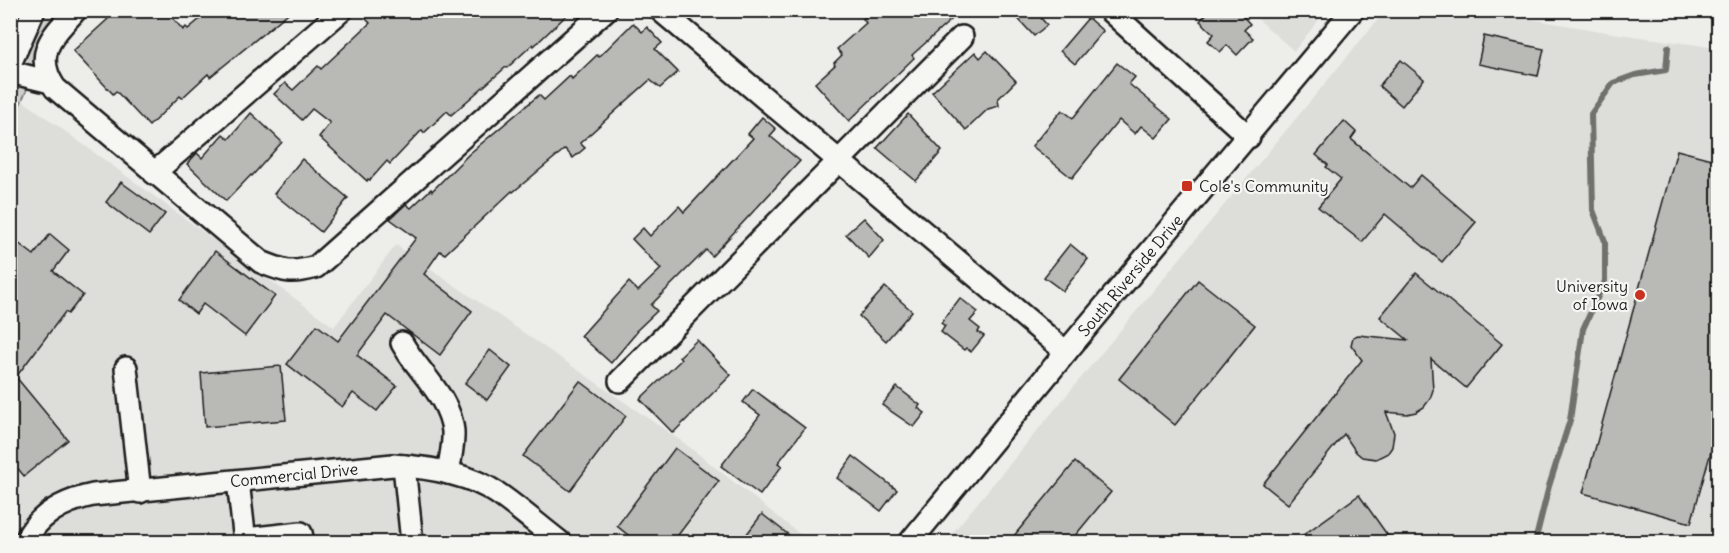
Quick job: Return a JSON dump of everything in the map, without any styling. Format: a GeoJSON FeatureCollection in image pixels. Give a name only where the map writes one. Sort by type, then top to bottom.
{"type":"FeatureCollection","features":[{"type":"Feature","properties":{"kind":"street"},"geometry":{"type":"LineString","coordinates":[[10,64],[34,10]]}},
{"type":"Feature","properties":{"kind":"street"},"geometry":{"type":"LineString","coordinates":[[76,10],[53,36],[46,49],[45,62],[48,76],[55,88],[261,262],[296,273],[316,267],[606,10]]}},
{"type":"Feature","properties":{"kind":"street"},"geometry":{"type":"LineString","coordinates":[[153,173],[342,10]]}},
{"type":"Feature","properties":{"kind":"street"},"geometry":{"type":"LineString","coordinates":[[660,10],[1066,352]]}},
{"type":"Feature","properties":{"kind":"street"},"geometry":{"type":"LineString","coordinates":[[1108,10],[1249,137]]}},
{"type":"Feature","properties":{"kind":"street","name":"South Riverside Drive"},"geometry":{"type":"LineString","coordinates":[[910,543],[1066,352],[1249,137],[1353,10]]}},
{"type":"Feature","properties":{"kind":"street"},"geometry":{"type":"LineString","coordinates":[[620,381],[962,37]]}},
{"type":"Feature","properties":{"kind":"street"},"geometry":{"type":"LineString","coordinates":[[10,72],[51,82]]}},
{"type":"Feature","properties":{"kind":"street"},"geometry":{"type":"LineString","coordinates":[[402,343],[412,361],[436,391],[449,412],[453,430],[453,447],[448,473]]}},
{"type":"Feature","properties":{"kind":"street"},"geometry":{"type":"LineString","coordinates":[[126,368],[140,492]]}},
{"type":"Feature","properties":{"kind":"street","name":"Commercial Drive"},"geometry":{"type":"LineString","coordinates":[[25,543],[29,534],[42,519],[55,508],[74,499],[93,495],[393,465],[421,467],[448,473],[495,491],[560,543]]}},
{"type":"Feature","properties":{"kind":"street"},"geometry":{"type":"LineString","coordinates":[[404,466],[412,543]]}},
{"type":"Feature","properties":{"kind":"street"},"geometry":{"type":"LineString","coordinates":[[238,482],[245,541],[301,534],[303,543]]}},
{"type":"Feature","properties":{"kind":"shaded area"},"geometry":{"type":"Polygon","coordinates":[[[11,11],[62,11],[11,125],[11,11]]]}},
{"type":"Feature","properties":{"kind":"shaded area"},"geometry":{"type":"Polygon","coordinates":[[[1249,11],[1326,11],[1294,51],[1249,11]]]}},
{"type":"Feature","properties":{"kind":"shaded area"},"geometry":{"type":"Polygon","coordinates":[[[1385,11],[1483,11],[1718,48],[1718,542],[945,542],[1385,11]]]}},
{"type":"Feature","properties":{"kind":"shaded area"},"geometry":{"type":"Polygon","coordinates":[[[22,100],[334,327],[396,245],[684,443],[810,542],[11,542],[10,125],[22,100]]]}},
{"type":"Feature","properties":{"kind":"building"},"geometry":{"type":"Polygon","coordinates":[[[100,10],[166,10],[183,30],[186,27],[188,29],[211,10],[292,10],[210,77],[208,74],[182,98],[180,96],[149,126],[116,91],[113,94],[73,51],[108,19],[100,10]]]}},
{"type":"Feature","properties":{"kind":"building"},"geometry":{"type":"Polygon","coordinates":[[[376,10],[572,10],[534,46],[533,44],[451,115],[447,111],[424,133],[422,130],[390,164],[387,161],[367,181],[319,137],[330,123],[312,109],[302,120],[274,94],[285,83],[293,90],[318,66],[321,69],[370,23],[366,19],[376,10]]]}},
{"type":"Feature","properties":{"kind":"building"},"geometry":{"type":"Polygon","coordinates":[[[872,10],[962,10],[912,55],[914,58],[849,121],[815,83],[835,65],[834,63],[842,55],[837,49],[866,23],[863,19],[872,10]]]}},
{"type":"Feature","properties":{"kind":"building"},"geometry":{"type":"Polygon","coordinates":[[[1010,10],[1034,10],[1047,25],[1034,36],[1010,10]]]}},
{"type":"Feature","properties":{"kind":"building"},"geometry":{"type":"Polygon","coordinates":[[[1210,10],[1237,10],[1250,24],[1244,30],[1253,38],[1237,55],[1227,45],[1220,52],[1208,41],[1214,34],[1200,21],[1210,10]]]}},
{"type":"Feature","properties":{"kind":"building"},"geometry":{"type":"Polygon","coordinates":[[[1088,18],[1103,31],[1075,64],[1060,51],[1088,18]]]}},
{"type":"Feature","properties":{"kind":"building"},"geometry":{"type":"Polygon","coordinates":[[[633,23],[642,32],[647,27],[662,43],[655,49],[678,72],[660,88],[650,80],[580,143],[585,148],[573,158],[565,149],[512,191],[445,254],[440,251],[424,274],[472,311],[440,355],[387,315],[357,355],[397,386],[377,411],[353,393],[342,407],[287,364],[317,325],[338,341],[416,238],[390,219],[406,204],[411,208],[431,189],[432,191],[469,154],[539,95],[544,100],[570,76],[572,79],[597,55],[599,57],[633,23]]]}},
{"type":"Feature","properties":{"kind":"building"},"geometry":{"type":"Polygon","coordinates":[[[1484,36],[1544,49],[1538,76],[1478,64],[1484,36]]]}},
{"type":"Feature","properties":{"kind":"building"},"geometry":{"type":"Polygon","coordinates":[[[987,51],[1016,81],[998,99],[999,106],[988,109],[966,130],[932,92],[975,52],[980,58],[987,51]]]}},
{"type":"Feature","properties":{"kind":"building"},"geometry":{"type":"Polygon","coordinates":[[[1401,60],[1424,79],[1402,106],[1379,86],[1401,60]]]}},
{"type":"Feature","properties":{"kind":"building"},"geometry":{"type":"Polygon","coordinates":[[[1117,63],[1135,77],[1129,84],[1172,119],[1156,138],[1141,126],[1135,134],[1119,120],[1072,178],[1032,146],[1062,110],[1073,118],[1117,63]]]}},
{"type":"Feature","properties":{"kind":"building"},"geometry":{"type":"Polygon","coordinates":[[[251,113],[282,142],[226,201],[187,164],[197,153],[202,158],[223,134],[229,139],[251,113]]]}},
{"type":"Feature","properties":{"kind":"building"},"geometry":{"type":"Polygon","coordinates":[[[908,114],[942,151],[916,181],[877,148],[908,114]]]}},
{"type":"Feature","properties":{"kind":"building"},"geometry":{"type":"Polygon","coordinates":[[[762,117],[776,129],[770,136],[800,161],[712,256],[706,250],[651,305],[657,311],[636,331],[611,363],[581,336],[629,282],[638,291],[661,269],[632,239],[643,228],[650,236],[679,206],[684,212],[753,138],[748,134],[762,117]]]}},
{"type":"Feature","properties":{"kind":"building"},"geometry":{"type":"Polygon","coordinates":[[[1344,121],[1356,132],[1351,139],[1410,188],[1421,175],[1476,222],[1442,262],[1385,214],[1362,242],[1318,207],[1341,179],[1316,155],[1344,121]]]}},
{"type":"Feature","properties":{"kind":"building"},"geometry":{"type":"Polygon","coordinates":[[[1677,150],[1719,161],[1719,423],[1691,523],[1583,493],[1677,150]]]}},
{"type":"Feature","properties":{"kind":"building"},"geometry":{"type":"Polygon","coordinates":[[[302,159],[348,198],[321,232],[274,194],[302,159]]]}},
{"type":"Feature","properties":{"kind":"building"},"geometry":{"type":"Polygon","coordinates":[[[121,182],[165,214],[149,235],[106,202],[121,182]]]}},
{"type":"Feature","properties":{"kind":"building"},"geometry":{"type":"Polygon","coordinates":[[[864,218],[884,240],[869,258],[846,234],[864,218]]]}},
{"type":"Feature","properties":{"kind":"building"},"geometry":{"type":"Polygon","coordinates":[[[50,234],[69,250],[53,271],[83,295],[68,314],[65,312],[16,377],[68,440],[24,476],[10,459],[10,284],[18,274],[10,269],[10,237],[34,255],[50,234]]]}},
{"type":"Feature","properties":{"kind":"building"},"geometry":{"type":"Polygon","coordinates":[[[1070,244],[1088,259],[1063,291],[1044,277],[1070,244]]]}},
{"type":"Feature","properties":{"kind":"building"},"geometry":{"type":"Polygon","coordinates":[[[215,251],[275,296],[245,336],[203,304],[196,314],[179,300],[215,251]]]}},
{"type":"Feature","properties":{"kind":"building"},"geometry":{"type":"Polygon","coordinates":[[[1416,273],[1502,344],[1466,388],[1431,359],[1433,390],[1424,407],[1407,414],[1386,412],[1394,433],[1392,447],[1388,453],[1376,459],[1362,457],[1344,434],[1288,504],[1263,484],[1362,360],[1351,345],[1353,337],[1358,335],[1408,340],[1380,317],[1416,273]]]}},
{"type":"Feature","properties":{"kind":"building"},"geometry":{"type":"Polygon","coordinates":[[[1198,280],[1255,325],[1175,425],[1119,379],[1198,280]]]}},
{"type":"Feature","properties":{"kind":"building"},"geometry":{"type":"Polygon","coordinates":[[[885,287],[912,311],[886,341],[859,316],[885,287]]]}},
{"type":"Feature","properties":{"kind":"building"},"geometry":{"type":"Polygon","coordinates":[[[960,298],[978,312],[970,321],[980,329],[978,332],[984,336],[971,352],[966,348],[964,350],[941,332],[945,326],[941,323],[960,298]]]}},
{"type":"Feature","properties":{"kind":"building"},"geometry":{"type":"Polygon","coordinates":[[[697,340],[731,375],[673,433],[640,399],[681,360],[679,357],[697,340]]]}},
{"type":"Feature","properties":{"kind":"building"},"geometry":{"type":"Polygon","coordinates":[[[490,350],[511,367],[487,400],[465,383],[490,350]]]}},
{"type":"Feature","properties":{"kind":"building"},"geometry":{"type":"Polygon","coordinates":[[[281,366],[286,420],[205,427],[201,373],[281,366]]]}},
{"type":"Feature","properties":{"kind":"building"},"geometry":{"type":"Polygon","coordinates":[[[580,381],[626,416],[570,491],[523,456],[580,381]]]}},
{"type":"Feature","properties":{"kind":"building"},"geometry":{"type":"Polygon","coordinates":[[[897,387],[920,405],[918,408],[925,413],[914,427],[882,405],[897,387]]]}},
{"type":"Feature","properties":{"kind":"building"},"geometry":{"type":"Polygon","coordinates":[[[753,389],[805,428],[778,463],[782,466],[760,495],[721,466],[760,415],[743,402],[753,389]]]}},
{"type":"Feature","properties":{"kind":"building"},"geometry":{"type":"Polygon","coordinates":[[[675,448],[719,481],[672,543],[638,543],[617,526],[675,448]]]}},
{"type":"Feature","properties":{"kind":"building"},"geometry":{"type":"Polygon","coordinates":[[[853,456],[897,490],[881,511],[837,478],[853,456]]]}},
{"type":"Feature","properties":{"kind":"building"},"geometry":{"type":"Polygon","coordinates":[[[1075,462],[1111,492],[1069,543],[1008,543],[1075,462]]]}},
{"type":"Feature","properties":{"kind":"building"},"geometry":{"type":"Polygon","coordinates":[[[1359,495],[1393,543],[1292,543],[1359,495]]]}},
{"type":"Feature","properties":{"kind":"building"},"geometry":{"type":"Polygon","coordinates":[[[762,514],[799,543],[740,543],[762,514]]]}},
{"type":"Feature","properties":{"kind":"waterway"},"geometry":{"type":"LineString","coordinates":[[1535,542],[1549,486],[1570,420],[1583,329],[1605,281],[1605,241],[1593,210],[1591,114],[1613,83],[1635,75],[1666,70],[1668,47]]}},
{"type":"Feature","properties":{"kind":"place","name":"Cole's Community"},"geometry":{"type":"Point","coordinates":[1187,186]}},
{"type":"Feature","properties":{"kind":"place","name":"University of Iowa"},"geometry":{"type":"Point","coordinates":[1640,295]}}]}
